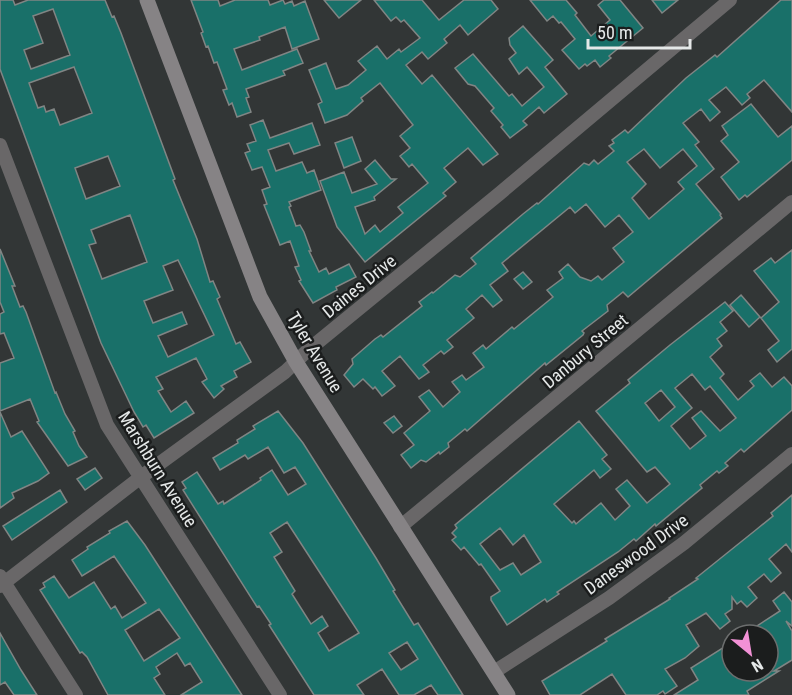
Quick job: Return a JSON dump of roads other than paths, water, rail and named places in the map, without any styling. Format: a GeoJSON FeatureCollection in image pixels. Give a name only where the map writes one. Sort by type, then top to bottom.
{"type":"FeatureCollection","features":[{"type":"Feature","properties":{"kind":"street","name":"Tyler Avenue"},"geometry":{"type":"LineString","coordinates":[[147,0],[260,297],[296,362],[508,695]]}},
{"type":"Feature","properties":{"kind":"street","name":"Daines Drive"},"geometry":{"type":"LineString","coordinates":[[1,581],[285,372],[730,0]]}},
{"type":"Feature","properties":{"kind":"street","name":"Marshburn Avenue"},"geometry":{"type":"LineString","coordinates":[[0,145],[106,425],[280,695]]}},
{"type":"Feature","properties":{"kind":"street","name":"Danbury Street"},"geometry":{"type":"LineString","coordinates":[[400,527],[792,202]]}},
{"type":"Feature","properties":{"kind":"street","name":"Daneswood Drive"},"geometry":{"type":"LineString","coordinates":[[494,672],[609,597],[684,543],[792,453]]}},
{"type":"Feature","properties":{"kind":"street"},"geometry":{"type":"LineString","coordinates":[[1,581],[76,695]]}}]}
